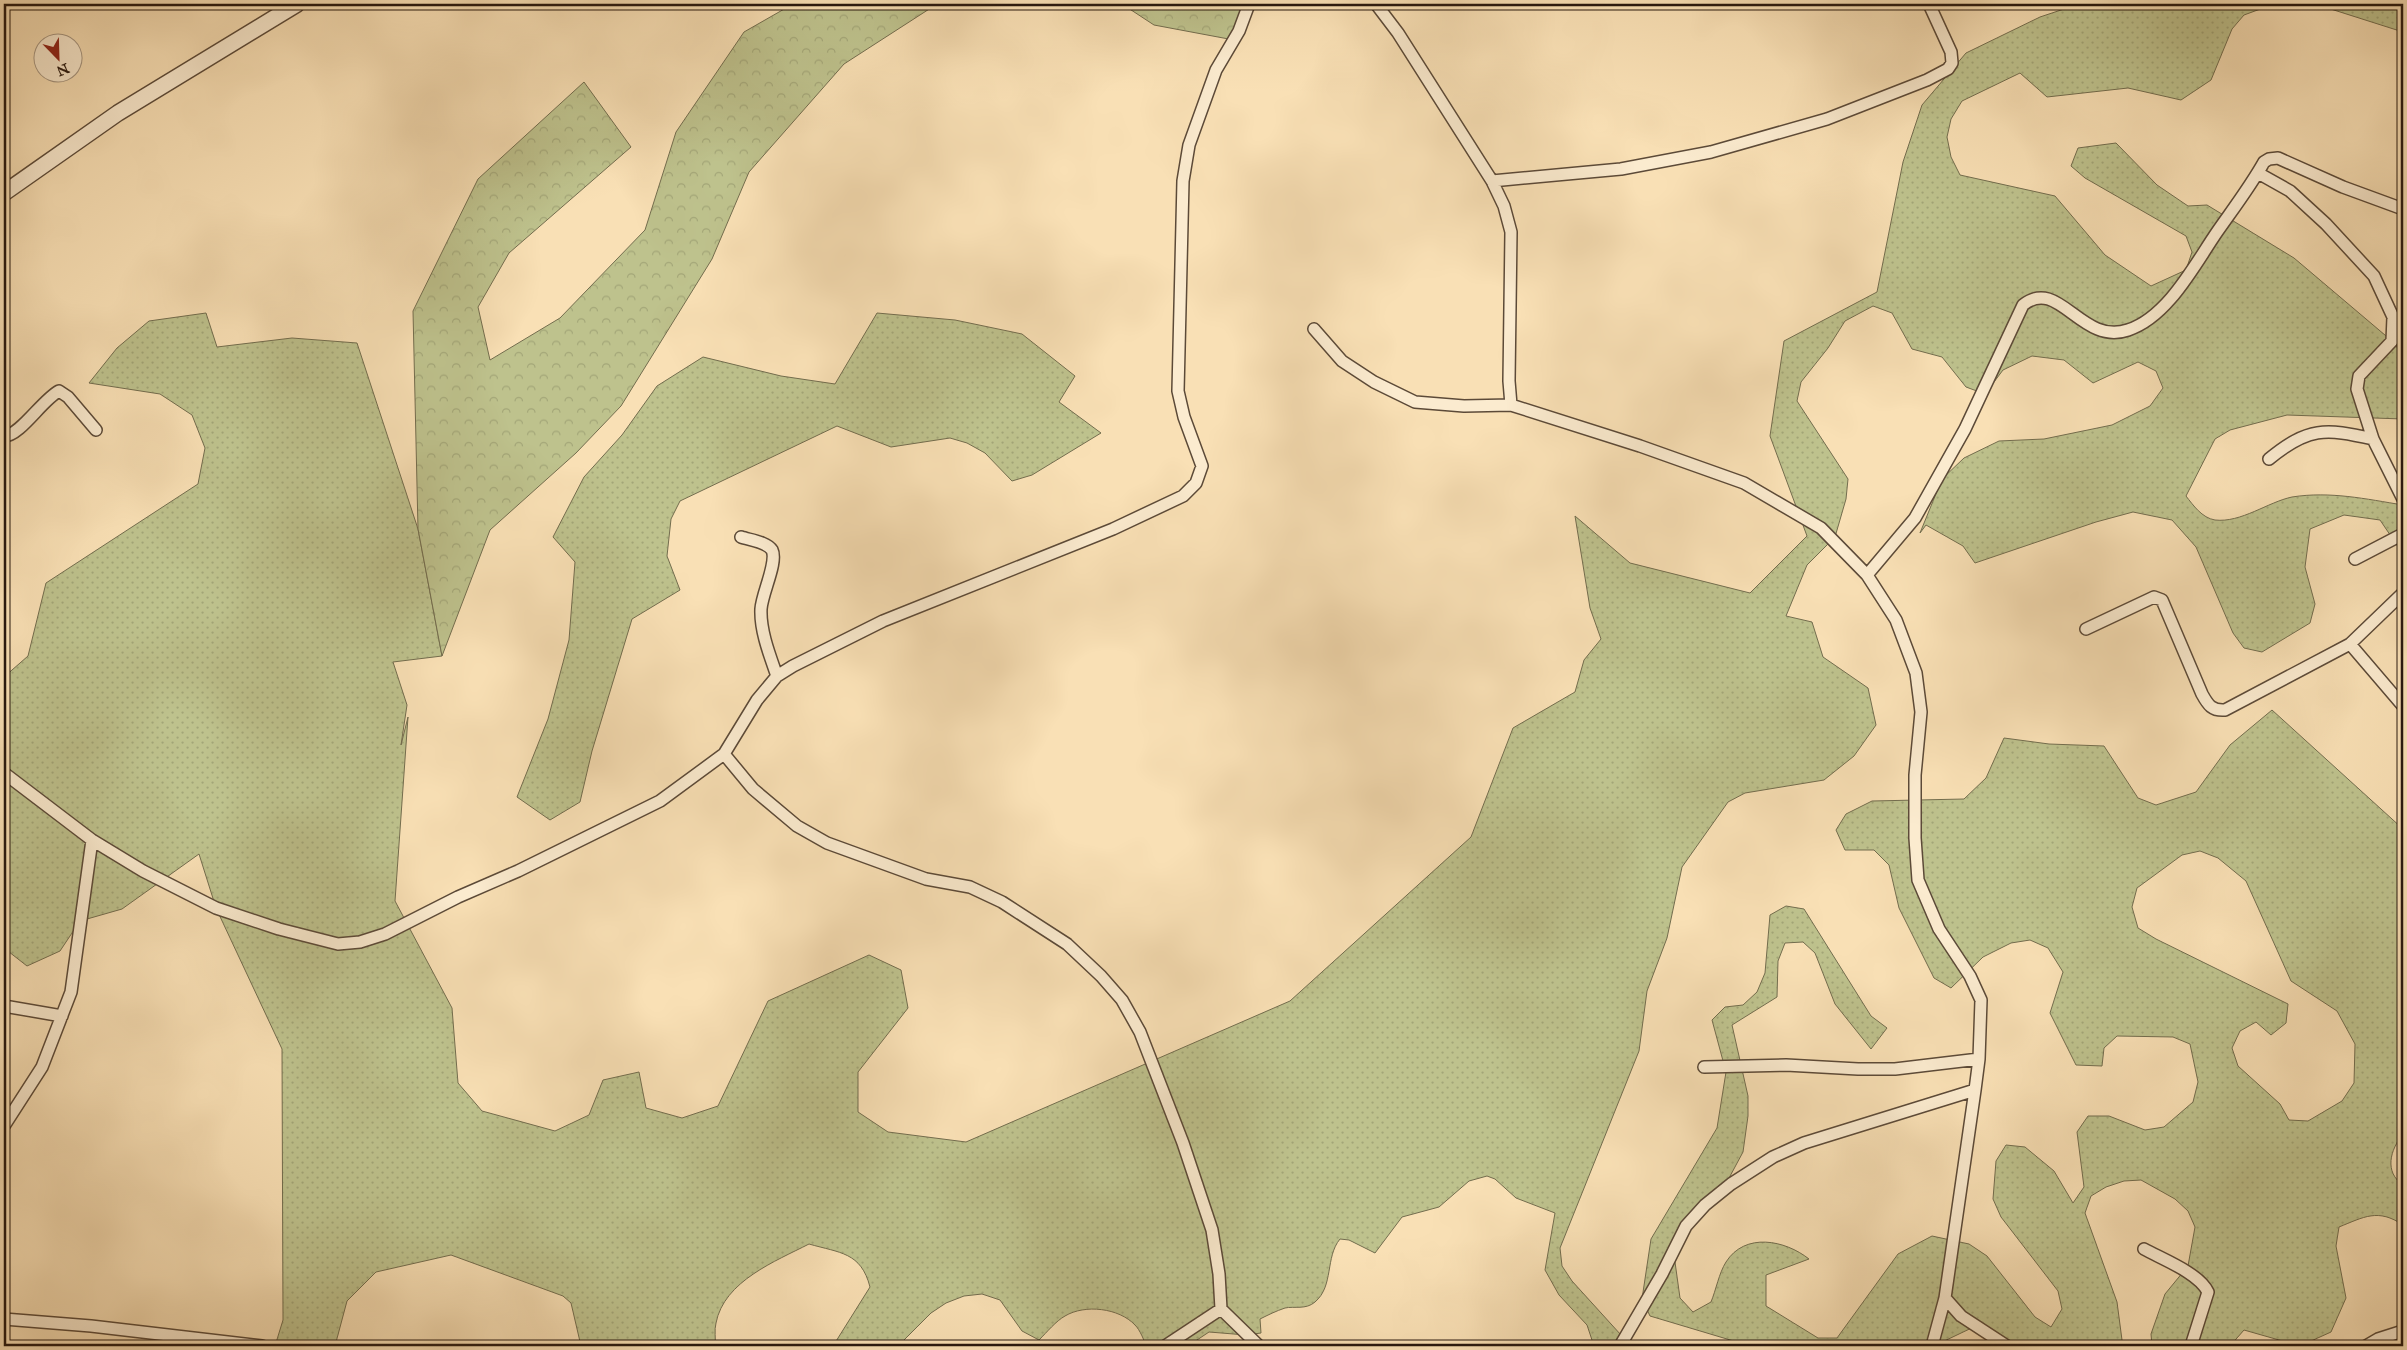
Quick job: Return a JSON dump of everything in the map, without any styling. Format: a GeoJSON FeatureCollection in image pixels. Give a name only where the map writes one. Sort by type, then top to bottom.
{"type":"FeatureCollection","features":[{"type":"Feature","properties":{"kind":"street"},"geometry":{"type":"LineString","coordinates":[[4,193],[118,113],[297,4]]}},
{"type":"Feature","properties":{"kind":"street"},"geometry":{"type":"LineString","coordinates":[[4,773],[92,840],[143,871],[216,908],[279,929],[338,944],[360,942],[394,930],[458,897],[518,871],[660,801],[724,754],[757,700],[777,676],[824,650],[883,620],[1113,529],[1183,496],[1196,483],[1202,466],[1184,417],[1178,391],[1183,181],[1189,145],[1200,112],[1216,70],[1239,31],[1249,4]]}},
{"type":"Feature","properties":{"kind":"street"},"geometry":{"type":"LineString","coordinates":[[1376,4],[1398,33],[1492,181],[1504,206],[1511,232],[1509,381],[1511,405]]}},
{"type":"Feature","properties":{"kind":"street"},"geometry":{"type":"LineString","coordinates":[[1492,181],[1621,169],[1711,152],[1827,119],[1927,80],[1948,69],[1952,63],[1950,52],[1929,4]]}},
{"type":"Feature","properties":{"kind":"street"},"geometry":{"type":"LineString","coordinates":[[1867,575],[1915,518],[1965,429],[2023,305],[2033,297],[2046,296],[2087,324],[2103,332],[2128,330],[2148,319],[2186,280],[2264,162],[2270,159],[2278,158],[2343,187],[2403,209]]}},
{"type":"Feature","properties":{"kind":"street"},"geometry":{"type":"LineString","coordinates":[[2258,173],[2290,191],[2326,224],[2374,276],[2393,317],[2392,341],[2359,376],[2357,389],[2373,439],[2403,499]]}},
{"type":"Feature","properties":{"kind":"street"},"geometry":{"type":"LineString","coordinates":[[1314,329],[1342,361],[1374,382],[1415,402],[1464,406],[1511,405],[1640,446],[1744,483],[1821,528],[1867,575],[1896,620],[1916,673],[1921,712],[1915,776],[1914,838],[1918,880],[1940,929],[1970,976],[1981,1000],[1979,1059],[1975,1090],[1945,1298],[1932,1346]]}},
{"type":"Feature","properties":{"kind":"street"},"geometry":{"type":"LineString","coordinates":[[4,436],[13,435],[49,396],[59,391],[68,397],[96,430]]}},
{"type":"Feature","properties":{"kind":"street"},"geometry":{"type":"LineString","coordinates":[[2269,459],[2287,444],[2306,434],[2321,431],[2373,439]]}},
{"type":"Feature","properties":{"kind":"street"},"geometry":{"type":"LineString","coordinates":[[2355,559],[2403,534]]}},
{"type":"Feature","properties":{"kind":"street"},"geometry":{"type":"LineString","coordinates":[[741,537],[769,546],[773,552],[774,561],[765,585],[761,610],[768,646],[777,676]]}},
{"type":"Feature","properties":{"kind":"street"},"geometry":{"type":"LineString","coordinates":[[2086,629],[2154,597],[2162,600],[2202,694],[2209,706],[2216,711],[2225,710],[2350,644],[2403,593]]}},
{"type":"Feature","properties":{"kind":"street"},"geometry":{"type":"LineString","coordinates":[[2350,644],[2403,706]]}},
{"type":"Feature","properties":{"kind":"street"},"geometry":{"type":"LineString","coordinates":[[724,754],[753,789],[797,826],[827,843],[926,879],[970,887],[1002,902],[1067,944],[1107,982],[1122,1000],[1140,1032],[1183,1143],[1212,1230],[1219,1274],[1221,1309],[1259,1346]]}},
{"type":"Feature","properties":{"kind":"street"},"geometry":{"type":"LineString","coordinates":[[4,1126],[42,1067],[71,992],[92,840]]}},
{"type":"Feature","properties":{"kind":"street"},"geometry":{"type":"LineString","coordinates":[[4,1006],[62,1016]]}},
{"type":"Feature","properties":{"kind":"street"},"geometry":{"type":"LineString","coordinates":[[1704,1067],[1786,1065],[1895,1069],[1979,1059]]}},
{"type":"Feature","properties":{"kind":"street"},"geometry":{"type":"LineString","coordinates":[[1620,1346],[1662,1274],[1686,1226],[1705,1205],[1731,1184],[1773,1157],[1804,1143],[1975,1090]]}},
{"type":"Feature","properties":{"kind":"street"},"geometry":{"type":"LineString","coordinates":[[2144,1249],[2194,1277],[2204,1284],[2208,1292],[2191,1346]]}},
{"type":"Feature","properties":{"kind":"street"},"geometry":{"type":"LineString","coordinates":[[1945,1298],[1961,1316],[2007,1346]]}},
{"type":"Feature","properties":{"kind":"street"},"geometry":{"type":"LineString","coordinates":[[1164,1346],[1221,1309]]}},
{"type":"Feature","properties":{"kind":"street"},"geometry":{"type":"LineString","coordinates":[[1937,1329],[1952,1317],[1961,1316]]}},
{"type":"Feature","properties":{"kind":"street"},"geometry":{"type":"LineString","coordinates":[[4,1319],[91,1326],[262,1346]]}},
{"type":"Feature","properties":{"kind":"street"},"geometry":{"type":"LineString","coordinates":[[2366,1346],[2378,1339],[2403,1332]]}},
{"type":"Feature","properties":{"kind":"green space"},"geometry":{"type":"Polygon","coordinates":[[[793,4],[937,4],[844,64],[749,172],[712,259],[621,406],[576,453],[490,530],[442,656],[418,529],[413,311],[478,179],[584,82],[631,147],[509,253],[478,307],[490,360],[560,318],[645,230],[676,132],[744,32],[793,4]]]}},
{"type":"Feature","properties":{"kind":"green space"},"geometry":{"type":"Polygon","coordinates":[[[1122,4],[1254,4],[1234,40],[1154,25],[1122,4]]]}},
{"type":"Feature","properties":{"kind":"green space"},"geometry":{"type":"Polygon","coordinates":[[[2079,4],[2274,4],[2244,15],[2232,29],[2211,80],[2181,100],[2128,88],[2047,97],[2020,73],[1962,101],[1951,119],[1947,137],[1951,157],[1960,175],[2055,196],[2105,255],[2151,286],[2186,270],[2192,252],[2186,236],[2085,178],[2071,166],[2078,148],[2116,143],[2157,185],[2188,206],[2207,205],[2294,258],[2392,341],[2403,355],[2403,419],[2287,415],[2230,430],[2215,439],[2186,496],[2202,514],[2215,520],[2235,518],[2292,497],[2306,495],[2348,496],[2403,505],[2403,554],[2380,520],[2344,515],[2310,529],[2305,567],[2315,604],[2310,623],[2262,652],[2244,648],[2233,633],[2196,547],[2172,520],[2133,512],[2096,522],[1975,563],[1963,546],[1926,525],[1920,533],[1942,479],[1964,458],[1999,441],[2044,439],[2112,425],[2150,406],[2163,388],[2156,371],[2138,362],[2093,383],[2064,360],[2032,356],[2003,370],[1985,394],[1966,387],[1942,357],[1912,349],[1892,313],[1873,306],[1845,321],[1828,348],[1801,382],[1797,401],[1848,479],[1846,499],[1835,537],[1807,565],[1786,616],[1812,622],[1823,657],[1868,688],[1876,725],[1854,756],[1824,780],[1745,793],[1728,802],[1682,867],[1667,938],[1647,991],[1639,1051],[1560,1248],[1562,1266],[1572,1281],[1631,1346],[1594,1346],[1587,1325],[1559,1295],[1545,1270],[1555,1213],[1516,1198],[1495,1179],[1487,1176],[1469,1181],[1439,1207],[1402,1217],[1375,1253],[1349,1240],[1340,1239],[1332,1254],[1325,1288],[1321,1295],[1315,1302],[1304,1307],[1285,1308],[1260,1319],[1261,1333],[1246,1335],[1209,1332],[1188,1346],[1146,1346],[1139,1330],[1128,1319],[1111,1312],[1092,1309],[1073,1312],[1065,1316],[1039,1340],[1022,1331],[1000,1300],[982,1294],[964,1296],[946,1303],[931,1313],[903,1341],[887,1346],[833,1346],[870,1287],[866,1275],[855,1260],[840,1252],[809,1244],[767,1265],[740,1284],[729,1295],[721,1308],[716,1323],[715,1346],[581,1346],[571,1303],[563,1296],[451,1255],[376,1272],[347,1301],[335,1346],[275,1346],[283,1320],[282,1049],[216,908],[199,854],[122,909],[80,921],[60,951],[27,966],[4,948],[4,677],[28,656],[46,583],[198,484],[205,448],[192,415],[160,394],[89,383],[117,348],[149,321],[206,313],[217,347],[292,338],[357,343],[418,529],[442,656],[393,662],[407,705],[401,745],[408,717],[395,901],[452,1008],[458,1083],[482,1111],[555,1131],[589,1115],[603,1080],[639,1072],[646,1108],[682,1118],[718,1106],[768,1001],[869,955],[901,970],[908,1008],[858,1072],[858,1112],[888,1132],[966,1142],[1290,1001],[1471,837],[1513,728],[1575,692],[1584,660],[1601,639],[1590,608],[1575,516],[1630,563],[1750,593],[1807,536],[1770,436],[1784,341],[1877,292],[1903,162],[1922,105],[1966,53],[2040,17],[2079,4]]]}},
{"type":"Feature","properties":{"kind":"green space"},"geometry":{"type":"Polygon","coordinates":[[[2315,4],[2403,4],[2403,32],[2315,4]]]}},
{"type":"Feature","properties":{"kind":"green space"},"geometry":{"type":"Polygon","coordinates":[[[877,313],[955,320],[1022,334],[1075,376],[1059,402],[1101,433],[1032,475],[1012,481],[985,453],[967,443],[950,438],[891,447],[837,426],[680,501],[671,519],[667,556],[680,590],[632,619],[592,751],[580,802],[550,820],[517,797],[548,719],[569,640],[575,562],[553,537],[584,477],[622,435],[657,386],[703,357],[781,376],[835,384],[877,313]]]}},
{"type":"Feature","properties":{"kind":"green space"},"geometry":{"type":"Polygon","coordinates":[[[2272,710],[2403,829],[2403,1134],[2392,1154],[2391,1167],[2397,1180],[2403,1185],[2403,1225],[2386,1217],[2371,1216],[2339,1227],[2336,1246],[2346,1298],[2331,1332],[2300,1346],[2244,1330],[2230,1346],[2152,1346],[2151,1334],[2165,1294],[2188,1266],[2195,1227],[2188,1211],[2175,1199],[2141,1180],[2124,1181],[2106,1187],[2091,1196],[2085,1213],[2117,1302],[2122,1340],[2120,1346],[2012,1346],[1980,1324],[1938,1344],[1739,1346],[1737,1342],[1650,1316],[1642,1299],[1651,1239],[1717,1128],[1726,1072],[1712,1020],[1725,1007],[1743,1005],[1757,992],[1765,973],[1770,915],[1786,906],[1804,909],[1871,1016],[1887,1028],[1871,1049],[1835,1004],[1815,953],[1803,942],[1785,943],[1778,961],[1777,997],[1732,1025],[1748,1096],[1748,1116],[1743,1152],[1721,1193],[1686,1226],[1675,1262],[1680,1298],[1693,1312],[1711,1302],[1719,1276],[1726,1262],[1734,1252],[1744,1246],[1766,1242],[1789,1247],[1809,1259],[1766,1275],[1766,1306],[1818,1338],[1837,1338],[1898,1254],[1932,1236],[1969,1244],[1987,1256],[2035,1317],[2051,1327],[2062,1309],[2058,1291],[2001,1217],[1993,1199],[1996,1161],[2006,1145],[2025,1147],[2054,1171],[2073,1203],[2084,1187],[2077,1132],[2088,1116],[2109,1116],[2145,1130],[2164,1127],[2193,1102],[2198,1082],[2190,1044],[2173,1037],[2117,1036],[2104,1048],[2102,1066],[2076,1065],[2050,1013],[2063,972],[2048,948],[2030,940],[2011,943],[1983,957],[1951,988],[1934,978],[1899,908],[1889,865],[1874,850],[1845,850],[1836,830],[1846,814],[1872,801],[1964,799],[1986,778],[2004,738],[2049,744],[2104,746],[2138,798],[2156,805],[2196,792],[2230,745],[2272,710]],[[2200,851],[2182,855],[2137,888],[2132,907],[2138,928],[2156,939],[2288,1004],[2286,1023],[2271,1035],[2256,1022],[2240,1031],[2232,1048],[2238,1066],[2280,1104],[2289,1120],[2308,1121],[2342,1101],[2354,1083],[2355,1044],[2337,1011],[2291,981],[2246,881],[2218,858],[2200,851]]]}}]}
